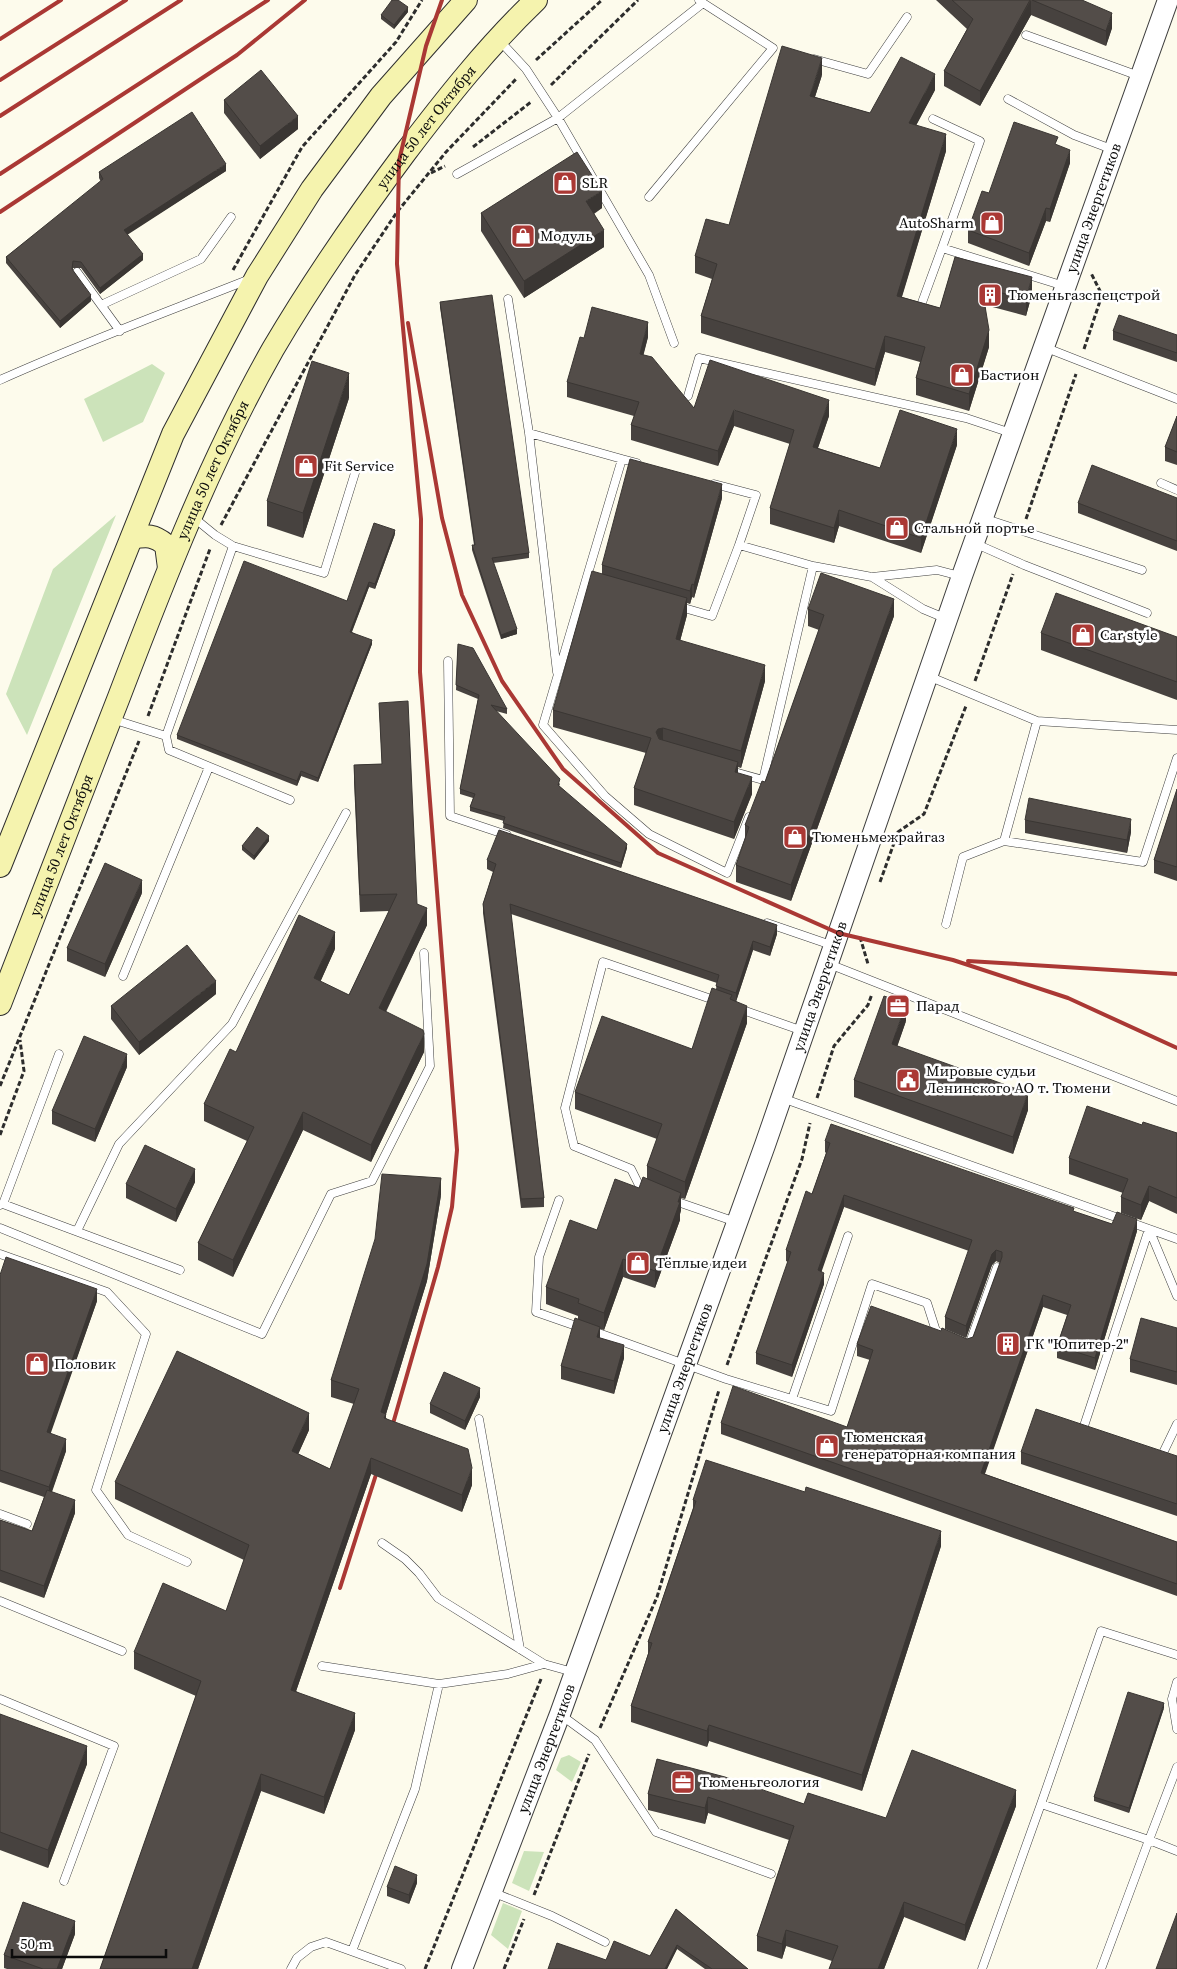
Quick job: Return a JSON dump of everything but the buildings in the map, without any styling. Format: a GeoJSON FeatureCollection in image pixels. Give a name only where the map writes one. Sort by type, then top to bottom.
{"type":"FeatureCollection","features":[{"type":"Feature","properties":{"kind":"main road"},"geometry":{"type":"LineString","coordinates":[[0,866],[173,434],[257,276],[312,189],[381,96],[466,0]]}},
{"type":"Feature","properties":{"kind":"main road","name":"улица 50 лет Октября"},"geometry":{"type":"LineString","coordinates":[[0,1004],[168,568],[226,442],[273,350],[349,229],[450,94],[497,38],[536,0]]}},
{"type":"Feature","properties":{"kind":"main road"},"geometry":{"type":"LineString","coordinates":[[132,538],[146,535],[158,538],[166,545],[168,568]]}},
{"type":"Feature","properties":{"kind":"street","name":"улица Энергетиков"},"geometry":{"type":"LineString","coordinates":[[462,1969],[560,1714],[736,1222],[962,576],[1168,0]]}},
{"type":"Feature","properties":{"kind":"lane"},"geometry":{"type":"LineString","coordinates":[[457,174],[558,118],[701,1],[773,48],[783,50]]}},
{"type":"Feature","properties":{"kind":"lane"},"geometry":{"type":"LineString","coordinates":[[802,56],[868,74],[907,17]]}},
{"type":"Feature","properties":{"kind":"lane"},"geometry":{"type":"LineString","coordinates":[[1026,35],[1141,76]]}},
{"type":"Feature","properties":{"kind":"lane"},"geometry":{"type":"LineString","coordinates":[[497,38],[526,69],[558,118],[649,275],[674,343]]}},
{"type":"Feature","properties":{"kind":"lane"},"geometry":{"type":"LineString","coordinates":[[649,197],[773,48]]}},
{"type":"Feature","properties":{"kind":"lane"},"geometry":{"type":"LineString","coordinates":[[1008,99],[1074,135],[1114,150]]}},
{"type":"Feature","properties":{"kind":"lane"},"geometry":{"type":"LineString","coordinates":[[920,308],[980,141],[933,119]]}},
{"type":"Feature","properties":{"kind":"lane"},"geometry":{"type":"LineString","coordinates":[[101,306],[201,259],[231,217]]}},
{"type":"Feature","properties":{"kind":"lane"},"geometry":{"type":"LineString","coordinates":[[942,248],[1066,286]]}},
{"type":"Feature","properties":{"kind":"lane"},"geometry":{"type":"LineString","coordinates":[[77,272],[120,331]]}},
{"type":"Feature","properties":{"kind":"lane"},"geometry":{"type":"LineString","coordinates":[[0,380],[63,351],[120,331],[257,276]]}},
{"type":"Feature","properties":{"kind":"lane"},"geometry":{"type":"LineString","coordinates":[[508,299],[529,433],[558,676]]}},
{"type":"Feature","properties":{"kind":"lane"},"geometry":{"type":"LineString","coordinates":[[1044,347],[1177,399]]}},
{"type":"Feature","properties":{"kind":"lane"},"geometry":{"type":"LineString","coordinates":[[688,396],[699,358],[966,418],[1013,434]]}},
{"type":"Feature","properties":{"kind":"lane"},"geometry":{"type":"LineString","coordinates":[[529,433],[641,464]]}},
{"type":"Feature","properties":{"kind":"lane"},"geometry":{"type":"LineString","coordinates":[[622,459],[543,726],[604,796],[648,834],[727,873],[752,808]]}},
{"type":"Feature","properties":{"kind":"lane"},"geometry":{"type":"LineString","coordinates":[[192,516],[215,536],[233,546],[324,573],[355,473]]}},
{"type":"Feature","properties":{"kind":"lane"},"geometry":{"type":"LineString","coordinates":[[667,603],[712,616],[756,495],[708,482]]}},
{"type":"Feature","properties":{"kind":"lane"},"geometry":{"type":"LineString","coordinates":[[1161,483],[1177,490]]}},
{"type":"Feature","properties":{"kind":"lane"},"geometry":{"type":"LineString","coordinates":[[983,518],[1142,570]]}},
{"type":"Feature","properties":{"kind":"lane"},"geometry":{"type":"LineString","coordinates":[[974,543],[1147,613]]}},
{"type":"Feature","properties":{"kind":"lane"},"geometry":{"type":"LineString","coordinates":[[739,545],[812,566],[872,577],[937,570],[962,576]]}},
{"type":"Feature","properties":{"kind":"lane"},"geometry":{"type":"LineString","coordinates":[[233,546],[166,736],[168,750],[290,800]]}},
{"type":"Feature","properties":{"kind":"lane"},"geometry":{"type":"LineString","coordinates":[[759,790],[763,780],[812,566]]}},
{"type":"Feature","properties":{"kind":"lane"},"geometry":{"type":"LineString","coordinates":[[872,577],[923,609],[947,619]]}},
{"type":"Feature","properties":{"kind":"lane"},"geometry":{"type":"LineString","coordinates":[[586,580],[604,585]]}},
{"type":"Feature","properties":{"kind":"lane"},"geometry":{"type":"LineString","coordinates":[[448,661],[450,816],[511,836]]}},
{"type":"Feature","properties":{"kind":"lane"},"geometry":{"type":"LineString","coordinates":[[928,676],[1037,721],[1177,730]]}},
{"type":"Feature","properties":{"kind":"lane"},"geometry":{"type":"LineString","coordinates":[[110,718],[166,736]]}},
{"type":"Feature","properties":{"kind":"lane"},"geometry":{"type":"LineString","coordinates":[[1004,842],[1037,721]]}},
{"type":"Feature","properties":{"kind":"lane"},"geometry":{"type":"LineString","coordinates":[[946,924],[963,857],[1004,842],[1143,862],[1177,758]]}},
{"type":"Feature","properties":{"kind":"lane"},"geometry":{"type":"LineString","coordinates":[[123,976],[209,767]]}},
{"type":"Feature","properties":{"kind":"lane"},"geometry":{"type":"LineString","coordinates":[[726,769],[763,780]]}},
{"type":"Feature","properties":{"kind":"lane"},"geometry":{"type":"LineString","coordinates":[[78,1232],[119,1144],[232,1024],[346,813]]}},
{"type":"Feature","properties":{"kind":"lane"},"geometry":{"type":"LineString","coordinates":[[760,921],[830,954],[877,981],[1177,1101]]}},
{"type":"Feature","properties":{"kind":"lane"},"geometry":{"type":"LineString","coordinates":[[0,1228],[262,1334],[331,1194],[372,1181],[430,1066],[424,953]]}},
{"type":"Feature","properties":{"kind":"lane"},"geometry":{"type":"LineString","coordinates":[[658,1194],[640,1187],[631,1169],[574,1146],[565,1108],[603,962],[723,1003]]}},
{"type":"Feature","properties":{"kind":"lane"},"geometry":{"type":"LineString","coordinates":[[732,1006],[803,1031]]}},
{"type":"Feature","properties":{"kind":"lane"},"geometry":{"type":"LineString","coordinates":[[59,1054],[2,1204],[180,1270]]}},
{"type":"Feature","properties":{"kind":"lane"},"geometry":{"type":"LineString","coordinates":[[780,1097],[1177,1239]]}},
{"type":"Feature","properties":{"kind":"lane"},"geometry":{"type":"LineString","coordinates":[[666,1198],[736,1222]]}},
{"type":"Feature","properties":{"kind":"lane"},"geometry":{"type":"LineString","coordinates":[[559,1200],[539,1257],[536,1312],[722,1378],[831,1411],[872,1284],[927,1303],[936,1331],[953,1338]]}},
{"type":"Feature","properties":{"kind":"lane"},"geometry":{"type":"LineString","coordinates":[[1149,1229],[1177,1296]]}},
{"type":"Feature","properties":{"kind":"lane"},"geometry":{"type":"LineString","coordinates":[[1083,1429],[1149,1229]]}},
{"type":"Feature","properties":{"kind":"lane"},"geometry":{"type":"LineString","coordinates":[[792,1399],[848,1236]]}},
{"type":"Feature","properties":{"kind":"lane"},"geometry":{"type":"LineString","coordinates":[[0,1254],[107,1292],[146,1334],[96,1490],[128,1535],[187,1562]]}},
{"type":"Feature","properties":{"kind":"lane"},"geometry":{"type":"LineString","coordinates":[[961,1341],[969,1345],[997,1268]]}},
{"type":"Feature","properties":{"kind":"lane"},"geometry":{"type":"LineString","coordinates":[[479,1419],[520,1649]]}},
{"type":"Feature","properties":{"kind":"lane"},"geometry":{"type":"LineString","coordinates":[[1164,1451],[1177,1424]]}},
{"type":"Feature","properties":{"kind":"lane"},"geometry":{"type":"LineString","coordinates":[[0,1514],[27,1524]]}},
{"type":"Feature","properties":{"kind":"lane"},"geometry":{"type":"LineString","coordinates":[[382,1543],[405,1559],[419,1573],[438,1598],[546,1664],[574,1672]]}},
{"type":"Feature","properties":{"kind":"lane"},"geometry":{"type":"LineString","coordinates":[[0,1601],[122,1651]]}},
{"type":"Feature","properties":{"kind":"lane"},"geometry":{"type":"LineString","coordinates":[[982,1969],[1100,1631],[1177,1655]]}},
{"type":"Feature","properties":{"kind":"lane"},"geometry":{"type":"LineString","coordinates":[[322,1666],[439,1684],[508,1674],[546,1664]]}},
{"type":"Feature","properties":{"kind":"lane"},"geometry":{"type":"LineString","coordinates":[[1177,1682],[1172,1699],[1177,1729]]}},
{"type":"Feature","properties":{"kind":"lane"},"geometry":{"type":"LineString","coordinates":[[352,1951],[415,1789],[439,1684]]}},
{"type":"Feature","properties":{"kind":"lane"},"geometry":{"type":"LineString","coordinates":[[0,1699],[114,1746],[64,1881]]}},
{"type":"Feature","properties":{"kind":"lane"},"geometry":{"type":"LineString","coordinates":[[560,1714],[595,1740],[656,1832],[771,1874]]}},
{"type":"Feature","properties":{"kind":"lane"},"geometry":{"type":"LineString","coordinates":[[1101,1969],[1177,1768]]}},
{"type":"Feature","properties":{"kind":"lane"},"geometry":{"type":"LineString","coordinates":[[1041,1804],[1177,1851]]}},
{"type":"Feature","properties":{"kind":"lane"},"geometry":{"type":"LineString","coordinates":[[492,1892],[529,1906],[605,1942]]}},
{"type":"Feature","properties":{"kind":"lane"},"geometry":{"type":"LineString","coordinates":[[291,1969],[297,1958],[311,1947],[326,1942],[401,1969]]}},
{"type":"Feature","properties":{"kind":"path"},"geometry":{"type":"LineString","coordinates":[[428,175],[446,152],[526,69],[602,0]]}},
{"type":"Feature","properties":{"kind":"path"},"geometry":{"type":"LineString","coordinates":[[1022,531],[1102,295],[1090,270]]}},
{"type":"Feature","properties":{"kind":"path"},"geometry":{"type":"LineString","coordinates":[[879,885],[898,832],[924,814],[971,694],[1017,562]]}},
{"type":"Feature","properties":{"kind":"path"},"geometry":{"type":"LineString","coordinates":[[504,1969],[595,1740],[657,1597],[722,1378],[802,1159],[814,1109],[834,1046],[868,1005],[877,981],[864,959],[859,938],[862,929]]}},
{"type":"Feature","properties":{"kind":"path"},"geometry":{"type":"LineString","coordinates":[[0,1086],[20,1040],[24,1071],[0,1135]]}},
{"type":"Feature","properties":{"kind":"path"},"geometry":{"type":"LineString","coordinates":[[425,1969],[546,1664]]}},
{"type":"Feature","properties":{"kind":"green space"},"geometry":{"type":"Polygon","coordinates":[[[152,364],[165,373],[143,422],[103,442],[84,399],[152,364]]]}},
{"type":"Feature","properties":{"kind":"green space"},"geometry":{"type":"Polygon","coordinates":[[[116,515],[27,735],[6,694],[53,569],[116,515]]]}},
{"type":"Feature","properties":{"kind":"green space"},"geometry":{"type":"Polygon","coordinates":[[[569,1755],[581,1762],[572,1782],[556,1770],[561,1758],[569,1755]]]}},
{"type":"Feature","properties":{"kind":"green space"},"geometry":{"type":"Polygon","coordinates":[[[524,1851],[544,1852],[529,1891],[512,1883],[524,1851]]]}},
{"type":"Feature","properties":{"kind":"green space"},"geometry":{"type":"Polygon","coordinates":[[[503,1903],[522,1911],[508,1949],[491,1935],[503,1903]]]}},
{"type":"Feature","properties":{"kind":"railway"},"geometry":{"type":"LineString","coordinates":[[0,39],[61,0]]}},
{"type":"Feature","properties":{"kind":"railway"},"geometry":{"type":"LineString","coordinates":[[0,80],[126,0]]}},
{"type":"Feature","properties":{"kind":"railway"},"geometry":{"type":"LineString","coordinates":[[0,116],[181,0]]}},
{"type":"Feature","properties":{"kind":"railway"},"geometry":{"type":"LineString","coordinates":[[0,174],[268,0]]}},
{"type":"Feature","properties":{"kind":"railway"},"geometry":{"type":"LineString","coordinates":[[0,212],[237,55],[305,0]]}},
{"type":"Feature","properties":{"kind":"railway"},"geometry":{"type":"LineString","coordinates":[[390,1434],[438,1267],[452,1207],[457,1150],[420,672],[421,519],[397,264],[399,161],[426,46],[442,0]]}},
{"type":"Feature","properties":{"kind":"railway"},"geometry":{"type":"LineString","coordinates":[[408,323],[442,518],[462,595],[502,681],[563,769],[658,853],[838,933],[953,960],[1068,998],[1177,1048]]}},
{"type":"Feature","properties":{"kind":"railway"},"geometry":{"type":"LineString","coordinates":[[968,961],[1177,974]]}},
{"type":"Feature","properties":{"kind":"railway"},"geometry":{"type":"LineString","coordinates":[[340,1588],[380,1462]]}},
{"type":"Feature","properties":{"kind":"place","name":"SLR"},"geometry":{"type":"Point","coordinates":[565,183]}},
{"type":"Feature","properties":{"kind":"place","name":"AutoSharm"},"geometry":{"type":"Point","coordinates":[992,223]}},
{"type":"Feature","properties":{"kind":"place","name":"Модуль"},"geometry":{"type":"Point","coordinates":[523,236]}},
{"type":"Feature","properties":{"kind":"place","name":"Тюменьгазспецстрой"},"geometry":{"type":"Point","coordinates":[990,295]}},
{"type":"Feature","properties":{"kind":"place","name":"Бастион"},"geometry":{"type":"Point","coordinates":[962,375]}},
{"type":"Feature","properties":{"kind":"place","name":"Fit Service"},"geometry":{"type":"Point","coordinates":[306,466]}},
{"type":"Feature","properties":{"kind":"place","name":"Стальной портье"},"geometry":{"type":"Point","coordinates":[897,528]}},
{"type":"Feature","properties":{"kind":"place","name":"Car style"},"geometry":{"type":"Point","coordinates":[1083,635]}},
{"type":"Feature","properties":{"kind":"place","name":"Тюменьмежрайгаз"},"geometry":{"type":"Point","coordinates":[795,837]}},
{"type":"Feature","properties":{"kind":"place","name":"Парад"},"geometry":{"type":"Point","coordinates":[898,1006]}},
{"type":"Feature","properties":{"kind":"place","name":"Мировые судьи Ленинского АО т. Тюмени"},"geometry":{"type":"Point","coordinates":[908,1080]}},
{"type":"Feature","properties":{"kind":"place","name":"Тёплые идеи"},"geometry":{"type":"Point","coordinates":[638,1263]}},
{"type":"Feature","properties":{"kind":"place","name":"ГК \"Юпитер-2\""},"geometry":{"type":"Point","coordinates":[1008,1344]}},
{"type":"Feature","properties":{"kind":"place","name":"Половик"},"geometry":{"type":"Point","coordinates":[37,1364]}},
{"type":"Feature","properties":{"kind":"place","name":"Тюменская генераторная компания"},"geometry":{"type":"Point","coordinates":[827,1446]}},
{"type":"Feature","properties":{"kind":"place","name":"Тюменьгеология"},"geometry":{"type":"Point","coordinates":[683,1782]}}]}
